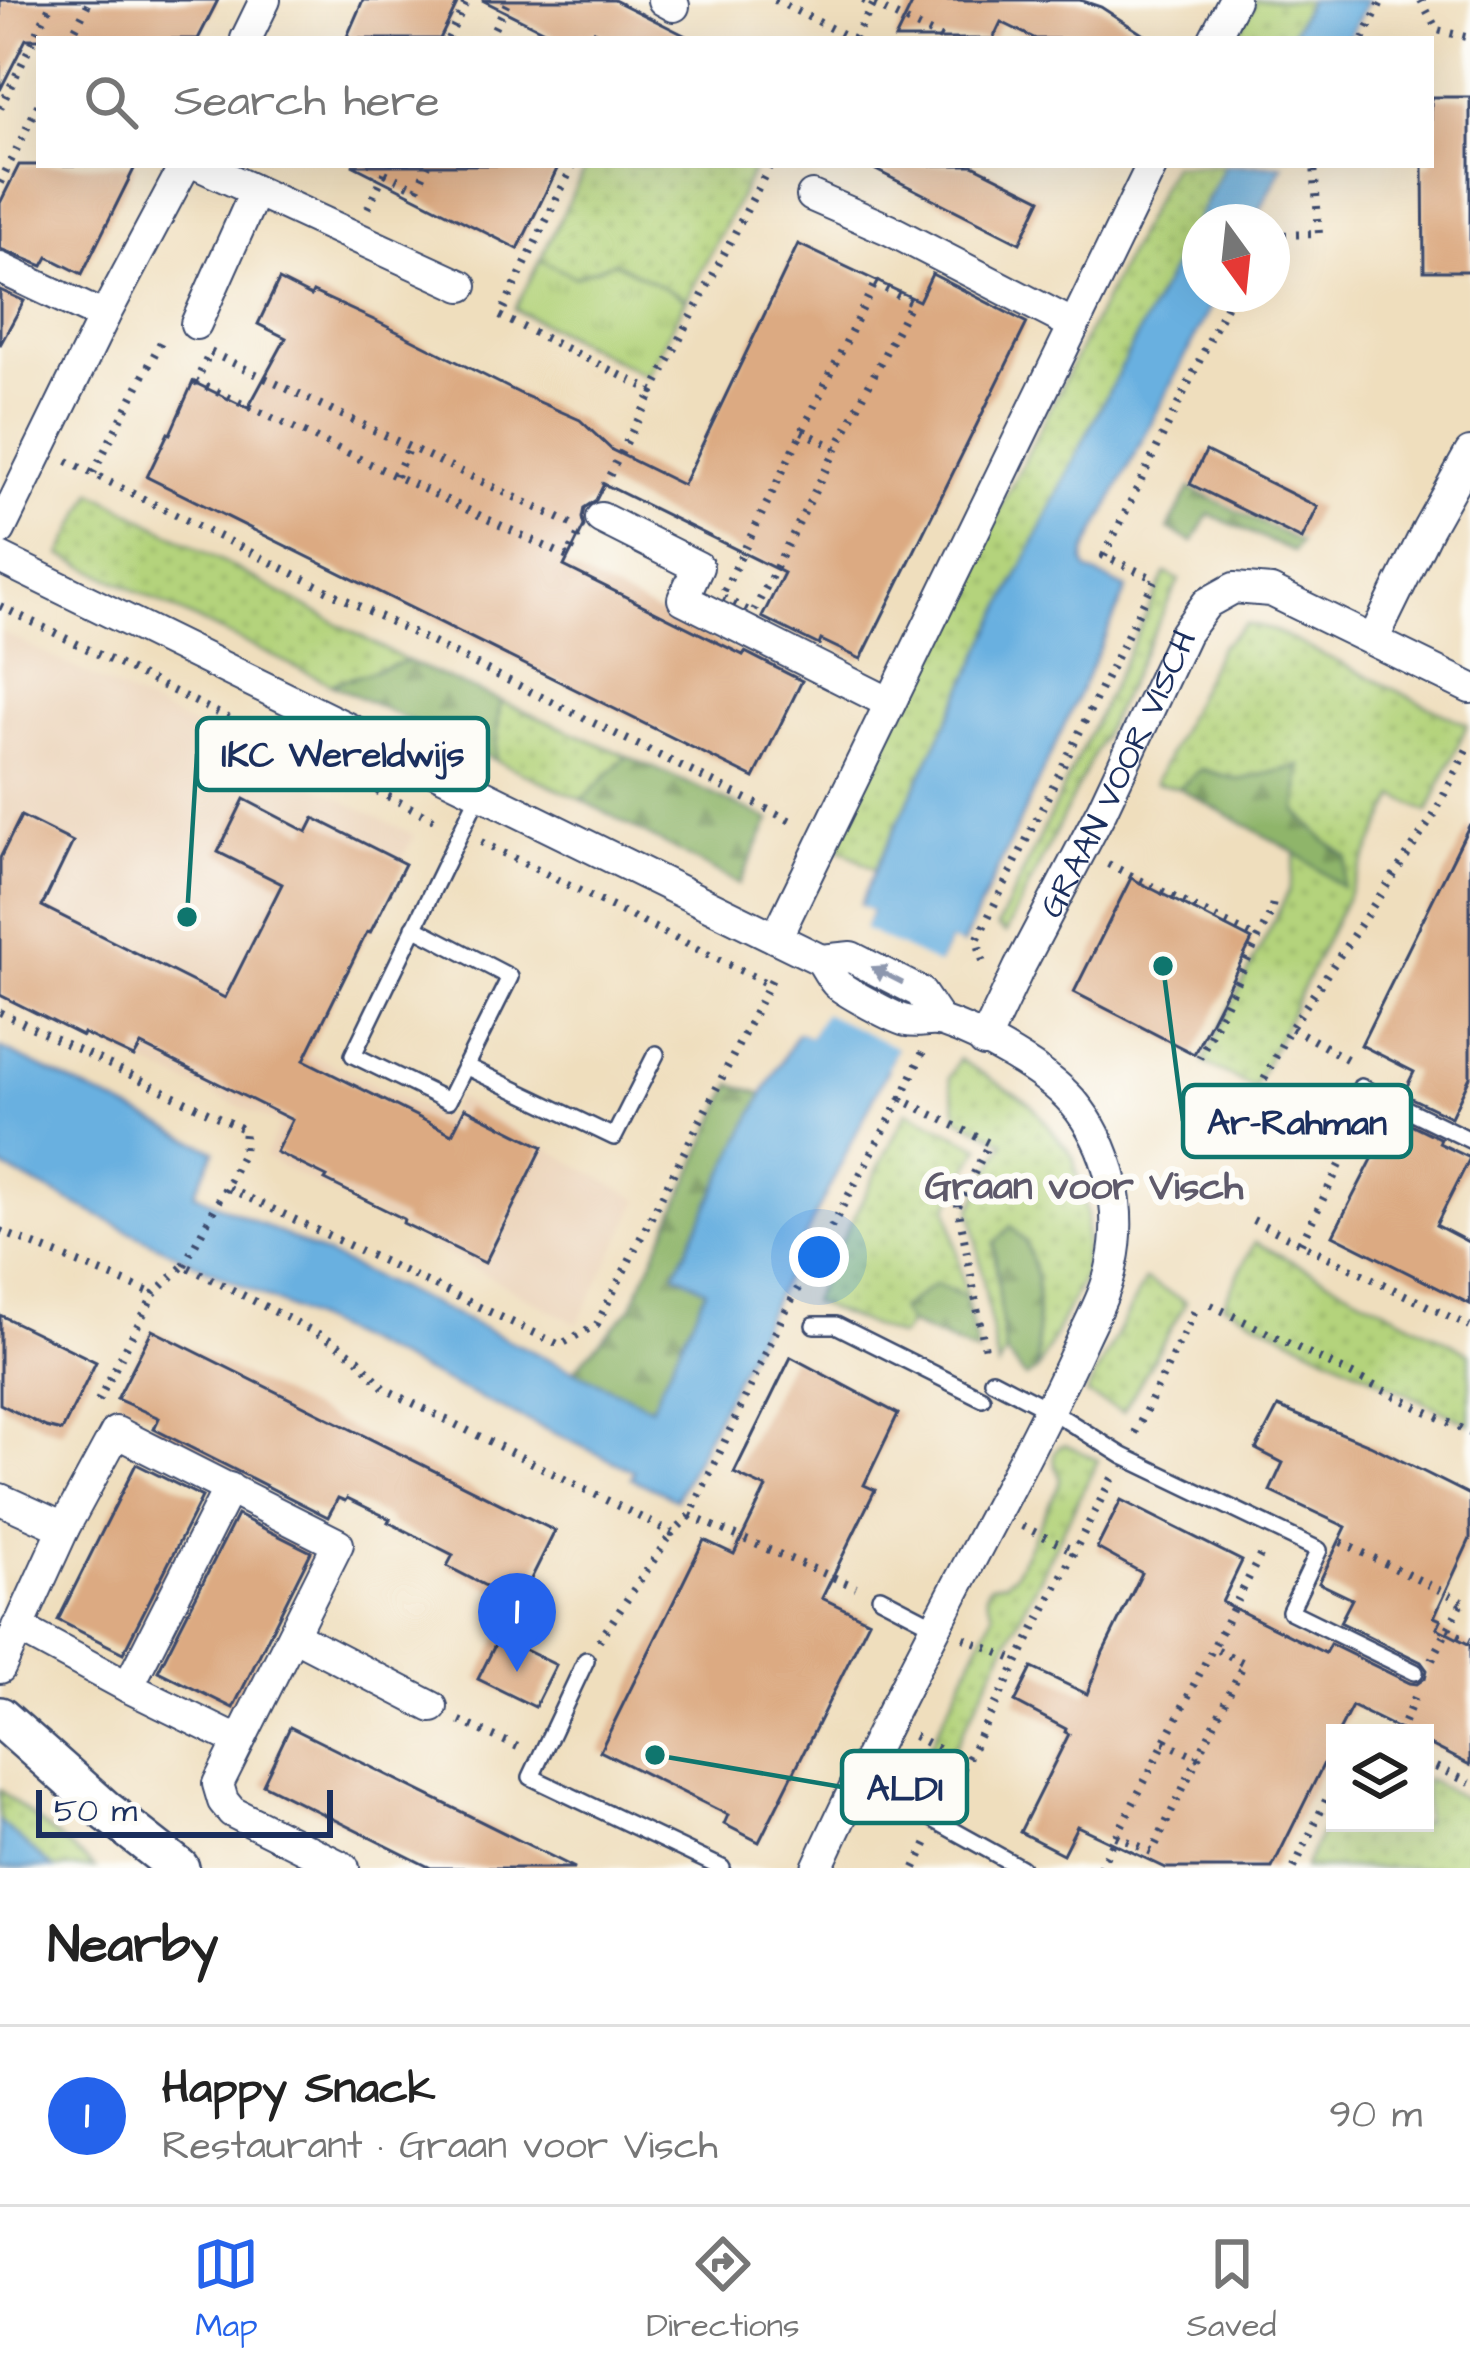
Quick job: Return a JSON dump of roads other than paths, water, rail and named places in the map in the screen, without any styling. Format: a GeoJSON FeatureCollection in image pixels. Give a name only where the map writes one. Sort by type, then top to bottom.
{"type":"FeatureCollection","features":[{"type":"Feature","properties":{"kind":"street"},"geometry":{"type":"LineString","coordinates":[[247,36],[265,0]]}},
{"type":"Feature","properties":{"kind":"street"},"geometry":{"type":"LineString","coordinates":[[1216,36],[1234,0]]}},
{"type":"Feature","properties":{"kind":"street"},"geometry":{"type":"LineString","coordinates":[[0,530],[183,168]]}},
{"type":"Feature","properties":{"kind":"street"},"geometry":{"type":"LineString","coordinates":[[205,168],[462,286]]}},
{"type":"Feature","properties":{"kind":"street"},"geometry":{"type":"LineString","coordinates":[[782,941],[824,837],[1151,168]]}},
{"type":"Feature","properties":{"kind":"street"},"geometry":{"type":"LineString","coordinates":[[182,327],[255,192]]}},
{"type":"Feature","properties":{"kind":"street"},"geometry":{"type":"LineString","coordinates":[[812,196],[890,230],[1073,326]]}},
{"type":"Feature","properties":{"kind":"street"},"geometry":{"type":"LineString","coordinates":[[0,268],[104,317]]}},
{"type":"Feature","properties":{"kind":"street"},"geometry":{"type":"LineString","coordinates":[[1373,640],[1470,453]]}},
{"type":"Feature","properties":{"kind":"street"},"geometry":{"type":"LineString","coordinates":[[601,506],[698,567],[682,599],[890,703]]}},
{"type":"Feature","properties":{"kind":"street"},"geometry":{"type":"LineString","coordinates":[[0,558],[821,960],[850,957],[920,992],[939,1020],[1044,1074],[1093,1127],[1112,1183],[1116,1235],[1105,1288],[1050,1410],[887,1722],[817,1868]]}},
{"type":"Feature","properties":{"kind":"street","name":"GRAAN VOOR VISCH"},"geometry":{"type":"LineString","coordinates":[[984,1042],[1185,634],[1208,603],[1234,588],[1271,591],[1470,688]]}},
{"type":"Feature","properties":{"kind":"street"},"geometry":{"type":"LineString","coordinates":[[0,1668],[64,1528],[116,1432],[338,1544],[218,1784],[232,1812],[344,1868]]}},
{"type":"Feature","properties":{"kind":"street"},"geometry":{"type":"LineString","coordinates":[[128,1687],[229,1488]]}},
{"type":"Feature","properties":{"kind":"street"},"geometry":{"type":"LineString","coordinates":[[0,1498],[64,1528]]}},
{"type":"Feature","properties":{"kind":"street"},"geometry":{"type":"LineString","coordinates":[[17,1627],[238,1741]]}},
{"type":"Feature","properties":{"kind":"street"},"geometry":{"type":"LineString","coordinates":[[293,1635],[432,1707]]}},
{"type":"Feature","properties":{"kind":"street"},"geometry":{"type":"LineString","coordinates":[[0,1718],[178,1868]]}},
{"type":"Feature","properties":{"kind":"lane"},"geometry":{"type":"LineString","coordinates":[[414,927],[510,977],[448,1101],[353,1055],[459,831],[480,792]]}},
{"type":"Feature","properties":{"kind":"lane"},"geometry":{"type":"LineString","coordinates":[[465,1066],[614,1137],[656,1054]]}},
{"type":"Feature","properties":{"kind":"lane"},"geometry":{"type":"LineString","coordinates":[[1336,1141],[1361,1087],[1466,1138],[1470,1118]]}},
{"type":"Feature","properties":{"kind":"lane"},"geometry":{"type":"LineString","coordinates":[[814,1325],[836,1325],[982,1398]]}},
{"type":"Feature","properties":{"kind":"lane"},"geometry":{"type":"LineString","coordinates":[[992,1379],[1123,1456],[1319,1550],[1290,1611],[1419,1674]]}},
{"type":"Feature","properties":{"kind":"lane"},"geometry":{"type":"LineString","coordinates":[[880,1597],[936,1626]]}},
{"type":"Feature","properties":{"kind":"lane"},"geometry":{"type":"LineString","coordinates":[[586,1660],[530,1777],[722,1868]]}},
{"type":"Feature","properties":{"kind":"lane"},"geometry":{"type":"LineString","coordinates":[[859,1778],[998,1863],[1021,1868]]}},
{"type":"Feature","properties":{"kind":"water"},"geometry":{"type":"Polygon","coordinates":[[[1309,0],[1368,0],[1350,36],[1291,36],[1309,0]]]}},
{"type":"Feature","properties":{"kind":"water"},"geometry":{"type":"Polygon","coordinates":[[[1223,168],[1281,168],[1263,204],[1205,204],[1223,168]]]}},
{"type":"Feature","properties":{"kind":"water"},"geometry":{"type":"Polygon","coordinates":[[[1182,249],[1182,312],[1208,312],[1085,552],[1087,570],[1127,589],[962,946],[950,942],[676,1499],[631,1478],[634,1471],[0,1166],[0,1048],[215,1151],[194,1193],[651,1407],[706,1290],[675,1273],[798,1032],[810,1036],[871,912],[860,906],[1182,249]]]}},
{"type":"Feature","properties":{"kind":"water"},"geometry":{"type":"Polygon","coordinates":[[[0,1822],[53,1868],[0,1868],[0,1822]]]}},
{"type":"Feature","properties":{"kind":"place","name":"IKC Wereldwijs"},"geometry":{"type":"Point","coordinates":[187,917]}},
{"type":"Feature","properties":{"kind":"place","name":"Ar-Rahman"},"geometry":{"type":"Point","coordinates":[1163,966]}},
{"type":"Feature","properties":{"kind":"place","name":"Happy Snack"},"geometry":{"type":"Point","coordinates":[517,1672]}},
{"type":"Feature","properties":{"kind":"place","name":"ALDI"},"geometry":{"type":"Point","coordinates":[655,1755]}},
{"type":"Feature","properties":{"kind":"district","name":"Graan voor Visch"},"geometry":{"type":"Point","coordinates":[1084,1185]}}]}
